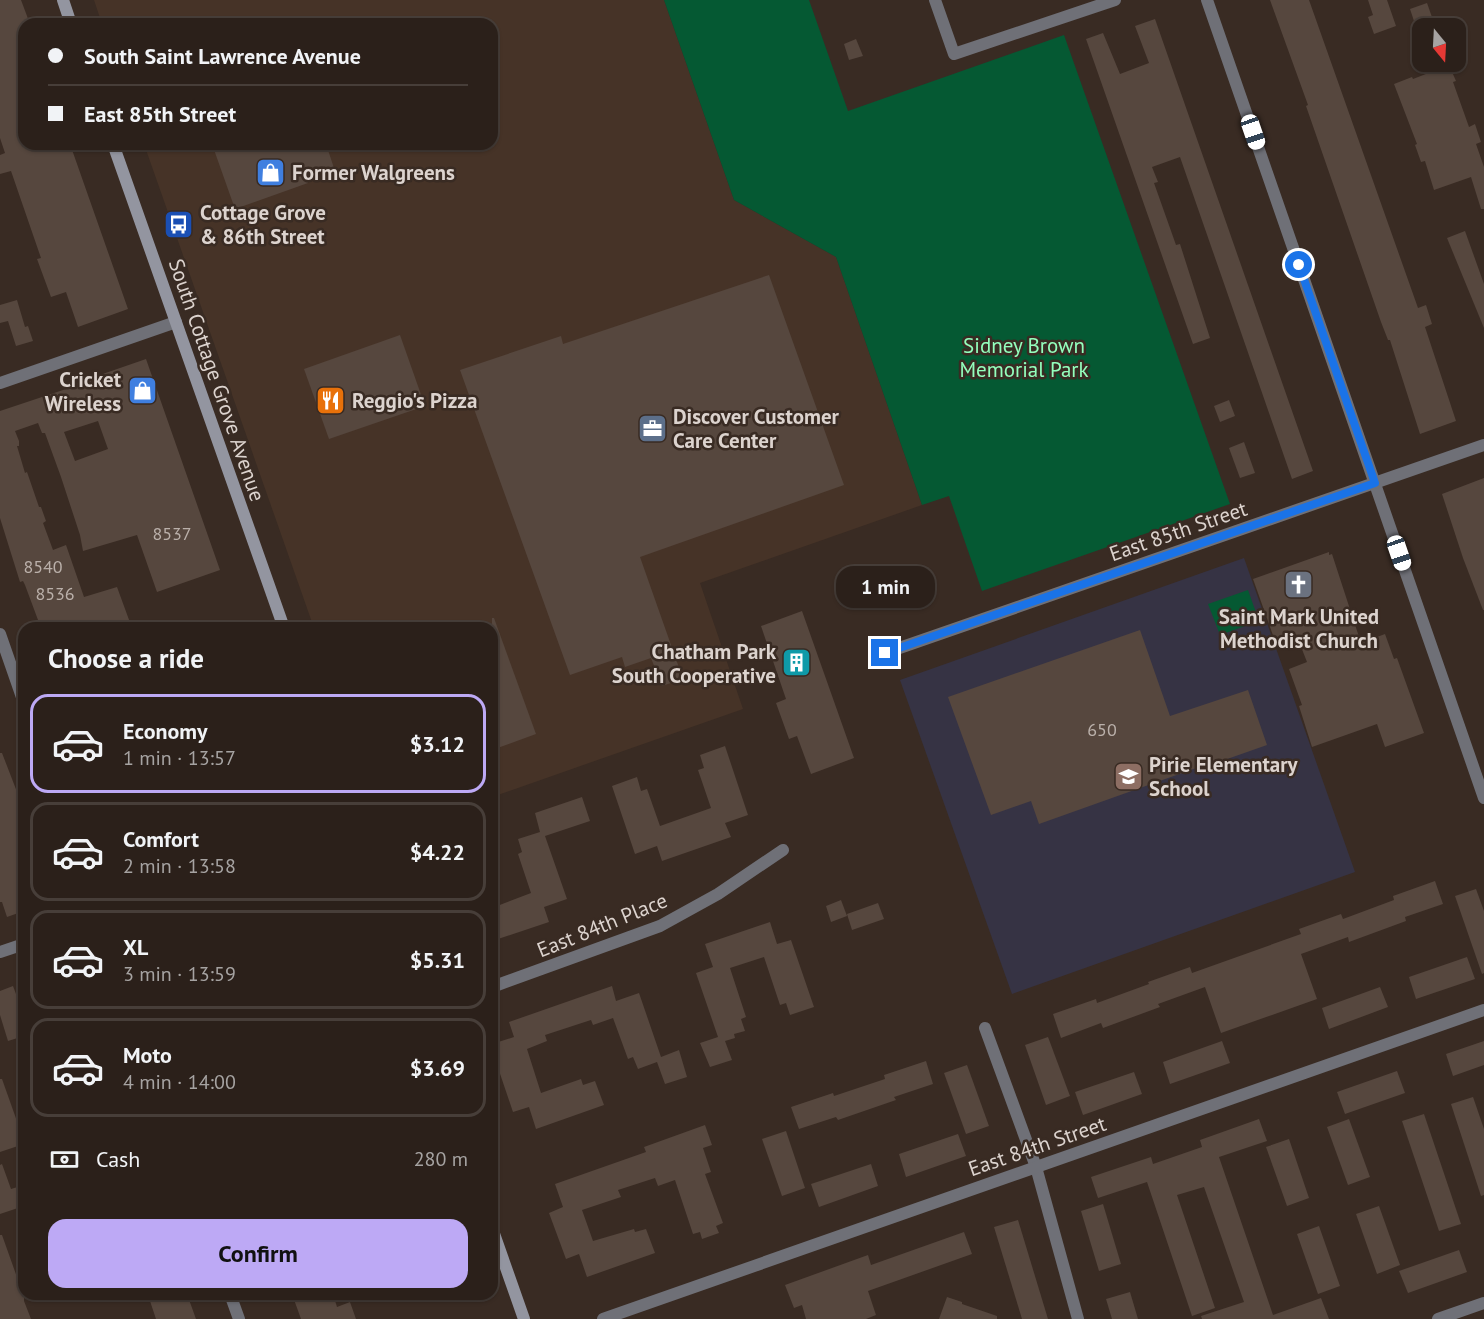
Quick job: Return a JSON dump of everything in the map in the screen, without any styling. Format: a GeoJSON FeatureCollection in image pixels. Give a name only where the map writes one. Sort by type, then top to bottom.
{"type":"FeatureCollection","features":[{"type":"Feature","properties":{"kind":"main road"},"geometry":{"type":"LineString","coordinates":[[63,0],[69,18]]}},
{"type":"Feature","properties":{"kind":"main road","name":"South Cottage Grove Avenue"},"geometry":{"type":"LineString","coordinates":[[115,150],[282,622]]}},
{"type":"Feature","properties":{"kind":"main road"},"geometry":{"type":"LineString","coordinates":[[498,1245],[524,1319]]}},
{"type":"Feature","properties":{"kind":"street"},"geometry":{"type":"LineString","coordinates":[[935,0],[954,54],[1115,0]]}},
{"type":"Feature","properties":{"kind":"street"},"geometry":{"type":"LineString","coordinates":[[1207,0],[1484,798]]}},
{"type":"Feature","properties":{"kind":"street"},"geometry":{"type":"LineString","coordinates":[[0,384],[176,322]]}},
{"type":"Feature","properties":{"kind":"street","name":"East 85th Street"},"geometry":{"type":"LineString","coordinates":[[885,653],[1484,445]]}},
{"type":"Feature","properties":{"kind":"street"},"geometry":{"type":"LineString","coordinates":[[0,634],[18,686]]}},
{"type":"Feature","properties":{"kind":"street","name":"East 84th Place"},"geometry":{"type":"LineString","coordinates":[[498,985],[660,926],[718,894],[783,850]]}},
{"type":"Feature","properties":{"kind":"street"},"geometry":{"type":"LineString","coordinates":[[0,952],[18,946]]}},
{"type":"Feature","properties":{"kind":"street","name":"East 84th Street"},"geometry":{"type":"LineString","coordinates":[[603,1319],[1484,1010]]}},
{"type":"Feature","properties":{"kind":"street"},"geometry":{"type":"LineString","coordinates":[[985,1028],[1036,1167],[1078,1319]]}},
{"type":"Feature","properties":{"kind":"street"},"geometry":{"type":"LineString","coordinates":[[232,1300],[239,1319]]}},
{"type":"Feature","properties":{"kind":"street"},"geometry":{"type":"LineString","coordinates":[[1438,1319],[1484,1303]]}},
{"type":"Feature","properties":{"kind":"shaded area"},"geometry":{"type":"Polygon","coordinates":[[[94,0],[664,0],[734,200],[836,257],[922,505],[700,583],[743,709],[498,795],[498,622],[312,622],[146,150],[498,150],[498,18],[100,18],[94,0]]]}},
{"type":"Feature","properties":{"kind":"shaded area","name":"Pirie Elementary School"},"geometry":{"type":"Polygon","coordinates":[[[1244,558],[1355,872],[1012,994],[900,680],[1244,558]]]}},
{"type":"Feature","properties":{"kind":"green space","name":"Sidney Brown Memorial Park"},"geometry":{"type":"Polygon","coordinates":[[[664,0],[809,0],[848,111],[1064,35],[1230,504],[982,591],[949,496],[922,505],[836,257],[734,200],[664,0]]]}},
{"type":"Feature","properties":{"kind":"green space"},"geometry":{"type":"Polygon","coordinates":[[[1248,590],[1259,621],[1220,635],[1208,604],[1248,590]]]}},
{"type":"Feature","properties":{"kind":"building"},"geometry":{"type":"Polygon","coordinates":[[[0,0],[21,0],[28,18],[18,18],[18,150],[72,150],[128,309],[78,327],[66,292],[51,297],[37,259],[41,258],[11,171],[0,174],[0,155],[5,153],[0,138],[0,0]]]}},
{"type":"Feature","properties":{"kind":"building"},"geometry":{"type":"Polygon","coordinates":[[[1270,0],[1309,0],[1418,308],[1426,305],[1432,324],[1425,327],[1456,421],[1420,434],[1390,340],[1381,322],[1270,0]]]}},
{"type":"Feature","properties":{"kind":"building"},"geometry":{"type":"Polygon","coordinates":[[[1368,0],[1387,0],[1396,26],[1374,34],[1368,17],[1373,15],[1368,0]]]}},
{"type":"Feature","properties":{"kind":"building"},"geometry":{"type":"Polygon","coordinates":[[[1427,3],[1432,18],[1413,18],[1410,9],[1427,3]]]}},
{"type":"Feature","properties":{"kind":"building"},"geometry":{"type":"Polygon","coordinates":[[[1155,19],[1313,471],[1292,479],[1180,157],[1152,167],[1158,182],[1154,183],[1176,245],[1180,244],[1210,338],[1193,344],[1086,39],[1103,33],[1120,74],[1149,63],[1135,26],[1155,19]]]}},
{"type":"Feature","properties":{"kind":"building"},"geometry":{"type":"Polygon","coordinates":[[[856,39],[863,56],[849,60],[844,44],[856,39]]]}},
{"type":"Feature","properties":{"kind":"building"},"geometry":{"type":"Polygon","coordinates":[[[1431,72],[1452,72],[1456,81],[1453,82],[1469,127],[1475,124],[1481,142],[1476,144],[1484,167],[1484,209],[1481,209],[1471,177],[1434,190],[1425,161],[1421,162],[1415,145],[1417,144],[1394,84],[1412,77],[1413,79],[1431,72]]]}},
{"type":"Feature","properties":{"kind":"building","name":"Former Walgreens"},"geometry":{"type":"Polygon","coordinates":[[[214,150],[328,150],[334,168],[306,177],[308,183],[235,209],[214,150]]]}},
{"type":"Feature","properties":{"kind":"building"},"geometry":{"type":"Polygon","coordinates":[[[1465,231],[1484,284],[1484,328],[1447,238],[1465,231]]]}},
{"type":"Feature","properties":{"kind":"building","name":"Discover Customer Care Center"},"geometry":{"type":"Polygon","coordinates":[[[769,275],[844,485],[640,557],[683,679],[662,686],[651,658],[625,667],[622,657],[570,675],[460,370],[561,336],[563,344],[769,275]]]}},
{"type":"Feature","properties":{"kind":"building"},"geometry":{"type":"Polygon","coordinates":[[[17,300],[25,327],[28,326],[33,341],[16,346],[8,321],[0,323],[0,305],[17,300]]]}},
{"type":"Feature","properties":{"kind":"building"},"geometry":{"type":"Polygon","coordinates":[[[400,335],[425,406],[329,439],[304,369],[400,335]]]}},
{"type":"Feature","properties":{"kind":"building"},"geometry":{"type":"Polygon","coordinates":[[[146,359],[220,570],[157,592],[137,535],[83,551],[80,535],[45,433],[42,433],[38,423],[15,431],[25,473],[27,472],[39,507],[41,507],[46,521],[43,523],[53,550],[66,545],[84,597],[117,587],[130,622],[39,622],[25,585],[23,581],[20,582],[0,518],[0,411],[69,388],[68,386],[146,359]],[[98,421],[64,432],[75,461],[108,449],[98,421]]]}},
{"type":"Feature","properties":{"kind":"building"},"geometry":{"type":"Polygon","coordinates":[[[1229,400],[1235,416],[1220,422],[1214,406],[1229,400]]]}},
{"type":"Feature","properties":{"kind":"building"},"geometry":{"type":"Polygon","coordinates":[[[1244,442],[1255,473],[1240,478],[1229,448],[1244,442]]]}},
{"type":"Feature","properties":{"kind":"building"},"geometry":{"type":"Polygon","coordinates":[[[1484,478],[1484,610],[1483,610],[1442,494],[1484,478]]]}},
{"type":"Feature","properties":{"kind":"building"},"geometry":{"type":"Polygon","coordinates":[[[1329,552],[1329,555],[1332,554],[1361,643],[1385,634],[1394,659],[1397,658],[1424,733],[1385,747],[1377,724],[1312,747],[1299,706],[1302,705],[1289,669],[1307,662],[1296,634],[1275,641],[1253,579],[1329,552]]]}},
{"type":"Feature","properties":{"kind":"building","name":"Chatham Park South Cooperative"},"geometry":{"type":"Polygon","coordinates":[[[802,611],[854,758],[811,774],[797,736],[789,739],[776,703],[786,699],[761,626],[802,611]]]}},
{"type":"Feature","properties":{"kind":"building"},"geometry":{"type":"Polygon","coordinates":[[[498,629],[536,734],[498,748],[498,629]]]}},
{"type":"Feature","properties":{"kind":"building"},"geometry":{"type":"Polygon","coordinates":[[[1140,630],[1170,716],[1248,690],[1267,745],[1039,824],[1031,801],[991,815],[948,697],[1140,630]]]}},
{"type":"Feature","properties":{"kind":"building"},"geometry":{"type":"Polygon","coordinates":[[[725,746],[748,815],[725,823],[731,837],[662,861],[657,846],[635,854],[612,786],[637,777],[641,791],[647,789],[660,826],[711,808],[698,770],[704,768],[700,755],[725,746]]]}},
{"type":"Feature","properties":{"kind":"building"},"geometry":{"type":"Polygon","coordinates":[[[0,753],[2,753],[18,794],[18,913],[7,917],[2,902],[0,902],[0,753]]]}},
{"type":"Feature","properties":{"kind":"building"},"geometry":{"type":"Polygon","coordinates":[[[582,797],[590,821],[545,836],[567,899],[544,907],[549,922],[498,939],[498,906],[531,893],[518,854],[522,852],[518,839],[540,832],[535,813],[582,797]]]}},
{"type":"Feature","properties":{"kind":"building"},"geometry":{"type":"Polygon","coordinates":[[[1435,881],[1443,904],[1405,917],[1406,921],[1349,942],[1348,937],[1301,954],[1317,999],[1221,1033],[1205,987],[1103,1028],[1101,1023],[1061,1038],[1053,1014],[1096,999],[1097,1003],[1190,967],[1192,973],[1301,934],[1299,929],[1341,914],[1343,919],[1394,900],[1393,896],[1435,881]]]}},
{"type":"Feature","properties":{"kind":"building"},"geometry":{"type":"Polygon","coordinates":[[[1476,889],[1484,911],[1484,973],[1482,974],[1455,896],[1476,889]]]}},
{"type":"Feature","properties":{"kind":"building"},"geometry":{"type":"Polygon","coordinates":[[[841,900],[847,916],[831,922],[826,906],[841,900]]]}},
{"type":"Feature","properties":{"kind":"building"},"geometry":{"type":"Polygon","coordinates":[[[878,903],[884,919],[852,930],[847,914],[878,903]]]}},
{"type":"Feature","properties":{"kind":"building"},"geometry":{"type":"Polygon","coordinates":[[[770,922],[777,944],[791,940],[814,1007],[790,1015],[786,1003],[780,1005],[764,957],[730,968],[746,1017],[741,1019],[745,1031],[734,1034],[735,1038],[725,1041],[732,1060],[710,1067],[700,1043],[718,1037],[696,973],[713,967],[705,944],[770,922]]]}},
{"type":"Feature","properties":{"kind":"building"},"geometry":{"type":"Polygon","coordinates":[[[1467,957],[1475,979],[1416,999],[1409,977],[1467,957]]]}},
{"type":"Feature","properties":{"kind":"building"},"geometry":{"type":"Polygon","coordinates":[[[13,986],[18,999],[16,1003],[18,1038],[8,1041],[0,1015],[0,991],[13,986]]]}},
{"type":"Feature","properties":{"kind":"building"},"geometry":{"type":"Polygon","coordinates":[[[612,986],[616,1001],[639,993],[661,1057],[679,1050],[687,1077],[665,1084],[657,1062],[638,1069],[633,1057],[628,1059],[613,1018],[593,1025],[591,1020],[545,1035],[547,1041],[527,1049],[541,1093],[581,1079],[583,1085],[595,1081],[604,1105],[536,1129],[529,1107],[513,1112],[498,1068],[498,1042],[514,1037],[509,1022],[612,986]]]}},
{"type":"Feature","properties":{"kind":"building"},"geometry":{"type":"Polygon","coordinates":[[[1380,987],[1388,1007],[1329,1029],[1322,1008],[1380,987]]]}},
{"type":"Feature","properties":{"kind":"building"},"geometry":{"type":"Polygon","coordinates":[[[1048,1037],[1070,1096],[1046,1105],[1025,1045],[1048,1037]]]}},
{"type":"Feature","properties":{"kind":"building"},"geometry":{"type":"Polygon","coordinates":[[[1222,1041],[1230,1063],[1170,1084],[1163,1062],[1222,1041]]]}},
{"type":"Feature","properties":{"kind":"building"},"geometry":{"type":"Polygon","coordinates":[[[1484,1041],[1484,1065],[1453,1076],[1446,1054],[1484,1041]]]}},
{"type":"Feature","properties":{"kind":"building"},"geometry":{"type":"Polygon","coordinates":[[[926,1061],[933,1084],[894,1097],[896,1100],[838,1120],[836,1117],[799,1129],[791,1107],[885,1079],[884,1075],[926,1061]]]}},
{"type":"Feature","properties":{"kind":"building"},"geometry":{"type":"Polygon","coordinates":[[[967,1065],[989,1126],[966,1134],[944,1073],[967,1065]]]}},
{"type":"Feature","properties":{"kind":"building"},"geometry":{"type":"Polygon","coordinates":[[[1397,1071],[1405,1093],[1345,1114],[1337,1092],[1397,1071]]]}},
{"type":"Feature","properties":{"kind":"building"},"geometry":{"type":"Polygon","coordinates":[[[1134,1072],[1142,1094],[1083,1115],[1075,1092],[1134,1072]]]}},
{"type":"Feature","properties":{"kind":"building"},"geometry":{"type":"Polygon","coordinates":[[[0,1079],[2,1079],[18,1124],[18,1146],[0,1152],[0,1079]]]}},
{"type":"Feature","properties":{"kind":"building"},"geometry":{"type":"Polygon","coordinates":[[[1473,1097],[1484,1129],[1484,1195],[1481,1196],[1451,1104],[1473,1097]]]}},
{"type":"Feature","properties":{"kind":"building"},"geometry":{"type":"Polygon","coordinates":[[[1424,1114],[1461,1224],[1439,1231],[1402,1121],[1424,1114]]]}},
{"type":"Feature","properties":{"kind":"building"},"geometry":{"type":"Polygon","coordinates":[[[1259,1119],[1267,1141],[1219,1157],[1273,1315],[1321,1298],[1329,1319],[1202,1319],[1201,1316],[1244,1302],[1204,1187],[1177,1195],[1215,1308],[1192,1316],[1147,1182],[1098,1198],[1091,1177],[1151,1157],[1153,1164],[1202,1147],[1200,1140],[1259,1119]]]}},
{"type":"Feature","properties":{"kind":"building"},"geometry":{"type":"Polygon","coordinates":[[[1349,1119],[1370,1177],[1348,1185],[1327,1127],[1349,1119]]]}},
{"type":"Feature","properties":{"kind":"building"},"geometry":{"type":"Polygon","coordinates":[[[705,1125],[712,1145],[703,1148],[711,1172],[705,1174],[723,1223],[716,1226],[719,1233],[702,1239],[700,1232],[693,1234],[675,1180],[658,1186],[655,1178],[618,1190],[621,1197],[582,1210],[593,1241],[634,1229],[635,1232],[646,1229],[655,1253],[587,1277],[579,1254],[566,1259],[549,1213],[563,1207],[555,1184],[646,1152],[644,1147],[705,1125]]]}},
{"type":"Feature","properties":{"kind":"building"},"geometry":{"type":"Polygon","coordinates":[[[786,1131],[805,1188],[782,1196],[762,1139],[786,1131]]]}},
{"type":"Feature","properties":{"kind":"building"},"geometry":{"type":"Polygon","coordinates":[[[958,1134],[966,1156],[906,1177],[899,1154],[958,1134]]]}},
{"type":"Feature","properties":{"kind":"building"},"geometry":{"type":"Polygon","coordinates":[[[1289,1139],[1309,1198],[1287,1206],[1266,1147],[1289,1139]]]}},
{"type":"Feature","properties":{"kind":"building"},"geometry":{"type":"Polygon","coordinates":[[[2,1164],[11,1189],[18,1187],[18,1208],[0,1214],[0,1165],[2,1164]]]}},
{"type":"Feature","properties":{"kind":"building"},"geometry":{"type":"Polygon","coordinates":[[[871,1164],[878,1186],[819,1207],[811,1184],[871,1164]]]}},
{"type":"Feature","properties":{"kind":"building"},"geometry":{"type":"Polygon","coordinates":[[[1103,1204],[1121,1264],[1099,1271],[1081,1211],[1103,1204]]]}},
{"type":"Feature","properties":{"kind":"building"},"geometry":{"type":"Polygon","coordinates":[[[1379,1206],[1400,1265],[1377,1274],[1356,1214],[1379,1206]]]}},
{"type":"Feature","properties":{"kind":"building"},"geometry":{"type":"Polygon","coordinates":[[[1018,1220],[1048,1319],[1022,1319],[994,1227],[1018,1220]]]}},
{"type":"Feature","properties":{"kind":"building"},"geometry":{"type":"Polygon","coordinates":[[[1319,1226],[1340,1286],[1318,1294],[1297,1234],[1319,1226]]]}},
{"type":"Feature","properties":{"kind":"building"},"geometry":{"type":"Polygon","coordinates":[[[964,1232],[972,1254],[868,1291],[876,1315],[866,1319],[806,1319],[802,1305],[794,1308],[785,1285],[868,1255],[871,1265],[964,1232]]]}},
{"type":"Feature","properties":{"kind":"building"},"geometry":{"type":"Polygon","coordinates":[[[0,1235],[2,1235],[18,1280],[18,1300],[24,1300],[31,1319],[0,1319],[0,1235]]]}},
{"type":"Feature","properties":{"kind":"building"},"geometry":{"type":"Polygon","coordinates":[[[1459,1250],[1467,1272],[1408,1293],[1399,1271],[1459,1250]]]}},
{"type":"Feature","properties":{"kind":"building"},"geometry":{"type":"Polygon","coordinates":[[[1130,1292],[1138,1319],[1112,1319],[1106,1299],[1130,1292]]]}},
{"type":"Feature","properties":{"kind":"building"},"geometry":{"type":"Polygon","coordinates":[[[947,1297],[997,1316],[997,1319],[939,1319],[947,1297]]]}},
{"type":"Feature","properties":{"kind":"building"},"geometry":{"type":"Polygon","coordinates":[[[189,1300],[196,1319],[156,1319],[150,1301],[189,1300]]]}},
{"type":"Feature","properties":{"kind":"building"},"geometry":{"type":"Polygon","coordinates":[[[294,1300],[335,1300],[337,1307],[350,1302],[356,1319],[301,1319],[294,1300]]]}},
{"type":"Feature","properties":{"kind":"place","name":"Former Walgreens"},"geometry":{"type":"Point","coordinates":[271,172]}},
{"type":"Feature","properties":{"kind":"place","name":"Cottage Grove & 86th Street"},"geometry":{"type":"Point","coordinates":[179,224]}},
{"type":"Feature","properties":{"kind":"place","name":"Cricket Wireless"},"geometry":{"type":"Point","coordinates":[142,391]}},
{"type":"Feature","properties":{"kind":"place","name":"Reggio's Pizza"},"geometry":{"type":"Point","coordinates":[331,400]}},
{"type":"Feature","properties":{"kind":"place","name":"Discover Customer Care Center"},"geometry":{"type":"Point","coordinates":[652,428]}},
{"type":"Feature","properties":{"kind":"place","name":"Saint Mark United Methodist Church"},"geometry":{"type":"Point","coordinates":[1299,585]}},
{"type":"Feature","properties":{"kind":"place","name":"Chatham Park South Cooperative"},"geometry":{"type":"Point","coordinates":[797,663]}},
{"type":"Feature","properties":{"kind":"place","name":"Pirie Elementary School"},"geometry":{"type":"Point","coordinates":[1128,776]}},
{"type":"Feature","properties":{"kind":"route"},"geometry":{"type":"LineString","coordinates":[[885,653],[1375,483],[1299,265]]}}]}
